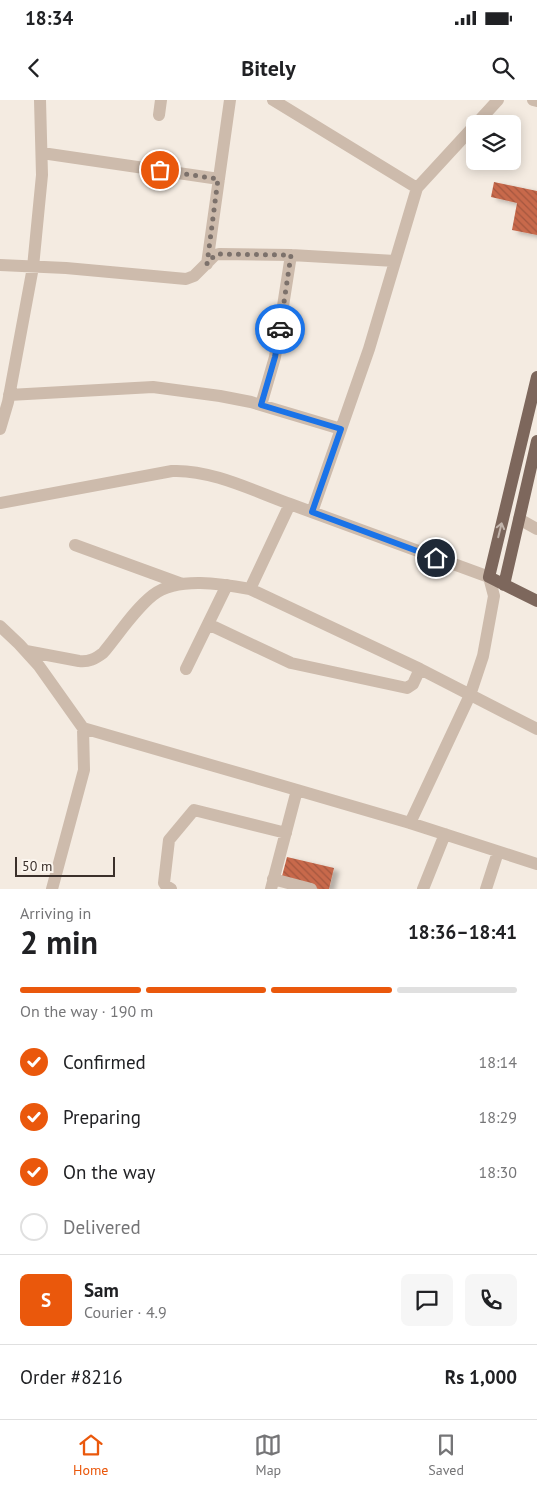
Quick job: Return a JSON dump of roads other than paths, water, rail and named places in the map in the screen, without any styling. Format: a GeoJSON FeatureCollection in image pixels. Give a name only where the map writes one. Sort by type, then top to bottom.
{"type":"FeatureCollection","features":[{"type":"Feature","properties":{"kind":"main road"},"geometry":{"type":"LineString","coordinates":[[537,377],[489,577],[537,600]]}},
{"type":"Feature","properties":{"kind":"main road"},"geometry":{"type":"LineString","coordinates":[[504,585],[537,441]]}},
{"type":"Feature","properties":{"kind":"street"},"geometry":{"type":"LineString","coordinates":[[0,430],[33,266],[42,153],[40,100]]}},
{"type":"Feature","properties":{"kind":"street"},"geometry":{"type":"LineString","coordinates":[[158,115],[161,100]]}},
{"type":"Feature","properties":{"kind":"street"},"geometry":{"type":"LineString","coordinates":[[207,264],[230,100]]}},
{"type":"Feature","properties":{"kind":"street"},"geometry":{"type":"LineString","coordinates":[[272,100],[417,188]]}},
{"type":"Feature","properties":{"kind":"street"},"geometry":{"type":"LineString","coordinates":[[485,115],[498,100]]}},
{"type":"Feature","properties":{"kind":"street"},"geometry":{"type":"LineString","coordinates":[[533,100],[537,101]]}},
{"type":"Feature","properties":{"kind":"street"},"geometry":{"type":"LineString","coordinates":[[312,512],[369,349],[417,188],[466,136]]}},
{"type":"Feature","properties":{"kind":"street"},"geometry":{"type":"LineString","coordinates":[[42,153],[218,179]]}},
{"type":"Feature","properties":{"kind":"street"},"geometry":{"type":"LineString","coordinates":[[0,265],[186,279],[194,276],[215,255],[219,254],[291,255],[395,261]]}},
{"type":"Feature","properties":{"kind":"street"},"geometry":{"type":"LineString","coordinates":[[261,405],[275,357],[291,255]]}},
{"type":"Feature","properties":{"kind":"street"},"geometry":{"type":"LineString","coordinates":[[6,400],[153,387],[220,396],[261,405],[341,429]]}},
{"type":"Feature","properties":{"kind":"street"},"geometry":{"type":"LineString","coordinates":[[0,502],[186,470],[209,475],[489,577],[494,596],[483,656],[470,695],[410,823]]}},
{"type":"Feature","properties":{"kind":"street"},"geometry":{"type":"LineString","coordinates":[[250,589],[290,504]]}},
{"type":"Feature","properties":{"kind":"street"},"geometry":{"type":"LineString","coordinates":[[519,519],[537,529]]}},
{"type":"Feature","properties":{"kind":"street"},"geometry":{"type":"LineString","coordinates":[[74,545],[182,584]]}},
{"type":"Feature","properties":{"kind":"street"},"geometry":{"type":"LineString","coordinates":[[26,651],[78,661],[87,662],[94,660],[103,654],[145,602],[165,588],[182,584],[227,585],[250,589],[420,669],[537,729]]}},
{"type":"Feature","properties":{"kind":"street"},"geometry":{"type":"LineString","coordinates":[[186,669],[227,585]]}},
{"type":"Feature","properties":{"kind":"street"},"geometry":{"type":"LineString","coordinates":[[494,596],[504,585]]}},
{"type":"Feature","properties":{"kind":"street"},"geometry":{"type":"LineString","coordinates":[[208,624],[279,658],[308,668],[407,688],[413,684],[420,669]]}},
{"type":"Feature","properties":{"kind":"street"},"geometry":{"type":"LineString","coordinates":[[0,626],[39,666],[83,728],[84,770],[52,889]]}},
{"type":"Feature","properties":{"kind":"street"},"geometry":{"type":"LineString","coordinates":[[83,728],[410,823],[537,864]]}},
{"type":"Feature","properties":{"kind":"street"},"geometry":{"type":"LineString","coordinates":[[297,790],[272,884],[311,889]]}},
{"type":"Feature","properties":{"kind":"street"},"geometry":{"type":"LineString","coordinates":[[171,889],[164,883],[169,840],[194,810],[286,833]]}},
{"type":"Feature","properties":{"kind":"street"},"geometry":{"type":"LineString","coordinates":[[423,889],[445,834]]}},
{"type":"Feature","properties":{"kind":"street"},"geometry":{"type":"LineString","coordinates":[[486,889],[498,852]]}}]}
